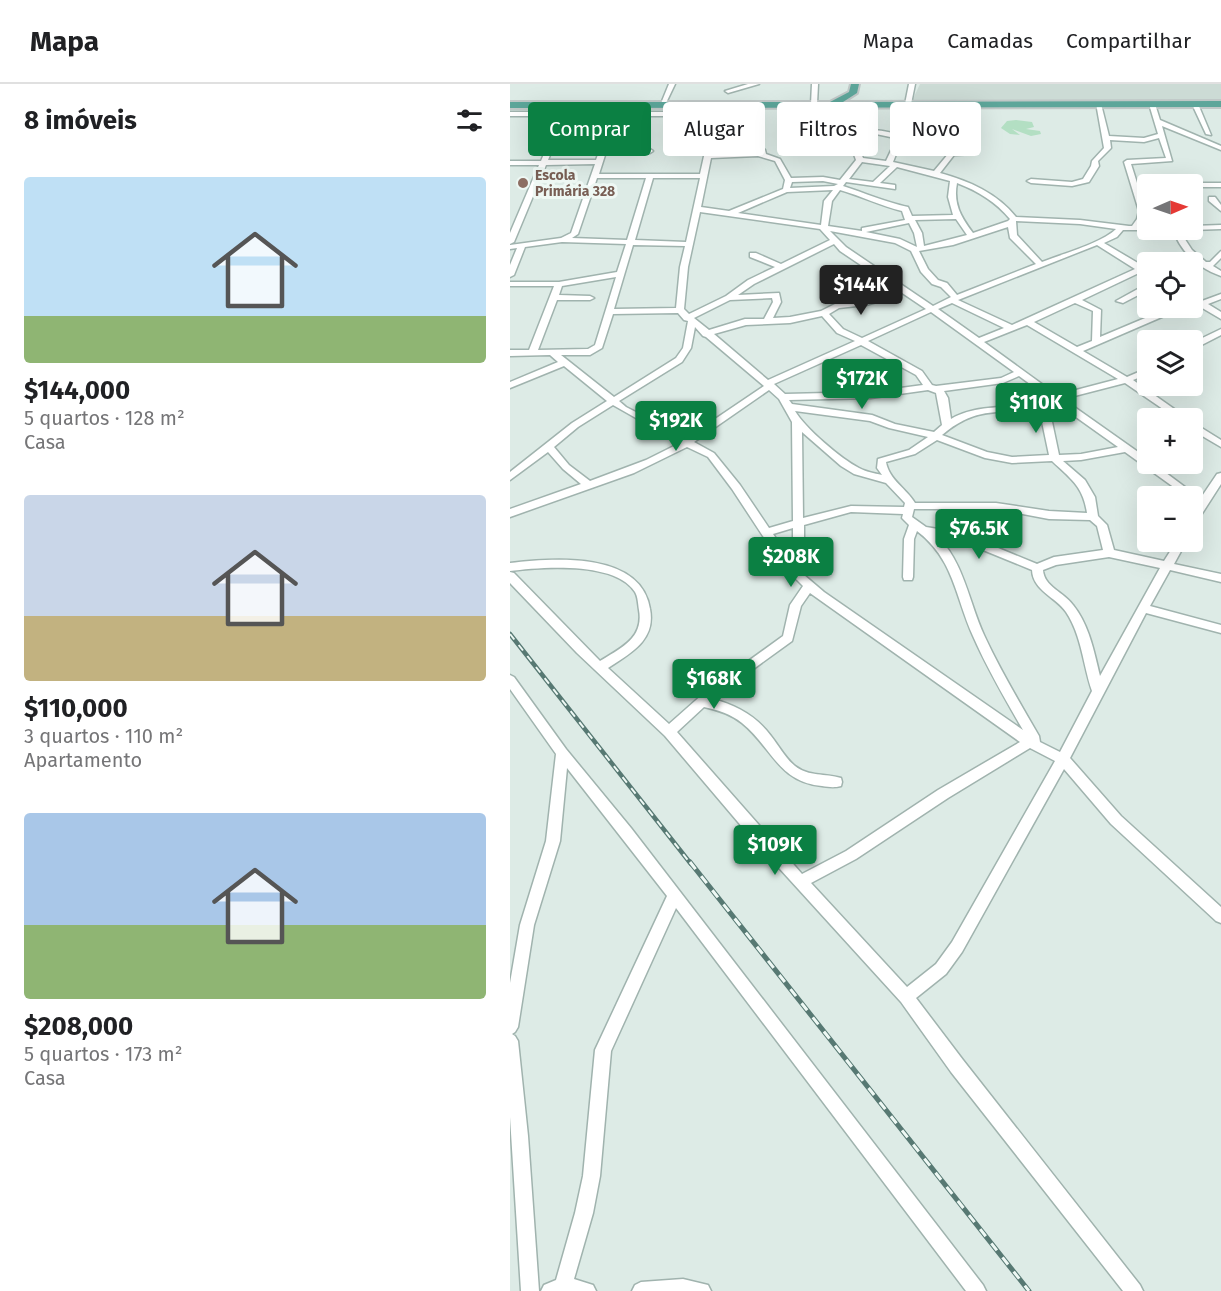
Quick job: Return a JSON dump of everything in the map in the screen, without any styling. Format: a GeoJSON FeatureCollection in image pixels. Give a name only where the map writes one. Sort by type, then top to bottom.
{"type":"FeatureCollection","features":[{"type":"Feature","properties":{"kind":"main road"},"geometry":{"type":"LineString","coordinates":[[838,102],[848,97],[855,86],[866,99],[879,104],[890,104]]}},
{"type":"Feature","properties":{"kind":"main road"},"geometry":{"type":"LineString","coordinates":[[981,104],[1221,104]]}},
{"type":"Feature","properties":{"kind":"main road"},"geometry":{"type":"LineString","coordinates":[[511,113],[662,105]]}},
{"type":"Feature","properties":{"kind":"street"},"geometry":{"type":"LineString","coordinates":[[662,105],[672,84]]}},
{"type":"Feature","properties":{"kind":"street"},"geometry":{"type":"LineString","coordinates":[[722,102],[728,87],[756,84]]}},
{"type":"Feature","properties":{"kind":"street"},"geometry":{"type":"LineString","coordinates":[[814,102],[815,84]]}},
{"type":"Feature","properties":{"kind":"street"},"geometry":{"type":"LineString","coordinates":[[908,102],[912,84]]}},
{"type":"Feature","properties":{"kind":"street"},"geometry":{"type":"LineString","coordinates":[[1031,181],[1072,184],[1086,180],[1095,166],[1095,161],[1108,148],[1098,104]]}},
{"type":"Feature","properties":{"kind":"street"},"geometry":{"type":"LineString","coordinates":[[1152,104],[1174,169]]}},
{"type":"Feature","properties":{"kind":"street"},"geometry":{"type":"LineString","coordinates":[[1195,104],[1209,134]]}},
{"type":"Feature","properties":{"kind":"street"},"geometry":{"type":"LineString","coordinates":[[511,113],[528,113]]}},
{"type":"Feature","properties":{"kind":"street"},"geometry":{"type":"LineString","coordinates":[[1157,121],[1221,148]]}},
{"type":"Feature","properties":{"kind":"street"},"geometry":{"type":"LineString","coordinates":[[1106,138],[1144,140],[1162,135]]}},
{"type":"Feature","properties":{"kind":"street"},"geometry":{"type":"LineString","coordinates":[[510,242],[546,156]]}},
{"type":"Feature","properties":{"kind":"street"},"geometry":{"type":"LineString","coordinates":[[562,240],[574,234],[601,156]]}},
{"type":"Feature","properties":{"kind":"street"},"geometry":{"type":"LineString","coordinates":[[510,477],[548,446],[612,400],[679,360],[687,348],[686,317],[681,285],[708,156]]}},
{"type":"Feature","properties":{"kind":"street"},"geometry":{"type":"LineString","coordinates":[[765,156],[780,161],[789,180],[786,190]]}},
{"type":"Feature","properties":{"kind":"street"},"geometry":{"type":"LineString","coordinates":[[858,156],[860,160]]}},
{"type":"Feature","properties":{"kind":"street"},"geometry":{"type":"LineString","coordinates":[[875,184],[893,163],[894,156]]}},
{"type":"Feature","properties":{"kind":"street"},"geometry":{"type":"LineString","coordinates":[[936,173],[950,156]]}},
{"type":"Feature","properties":{"kind":"street"},"geometry":{"type":"LineString","coordinates":[[697,209],[890,238],[917,249],[950,243],[1013,221],[1085,222],[1122,228],[1135,227],[1143,215],[1136,185],[1127,162],[1170,159]]}},
{"type":"Feature","properties":{"kind":"street"},"geometry":{"type":"LineString","coordinates":[[860,160],[893,163],[936,173],[954,179],[996,201],[1013,221],[1013,236],[1040,264]]}},
{"type":"Feature","properties":{"kind":"street"},"geometry":{"type":"LineString","coordinates":[[860,160],[828,201],[824,229],[834,241],[1178,486]]}},
{"type":"Feature","properties":{"kind":"street"},"geometry":{"type":"LineString","coordinates":[[510,163],[599,162]]}},
{"type":"Feature","properties":{"kind":"street"},"geometry":{"type":"LineString","coordinates":[[594,176],[704,176]]}},
{"type":"Feature","properties":{"kind":"street"},"geometry":{"type":"LineString","coordinates":[[510,353],[554,354],[597,349],[650,176]]}},
{"type":"Feature","properties":{"kind":"street"},"geometry":{"type":"LineString","coordinates":[[789,180],[823,179],[886,205],[906,209],[909,219],[918,232],[917,249],[924,270],[935,282],[944,285],[954,299],[1010,328]]}},
{"type":"Feature","properties":{"kind":"street"},"geometry":{"type":"LineString","coordinates":[[954,179],[950,198],[954,213],[971,235]]}},
{"type":"Feature","properties":{"kind":"street"},"geometry":{"type":"LineString","coordinates":[[729,214],[786,190],[839,185],[875,184],[892,187]]}},
{"type":"Feature","properties":{"kind":"street"},"geometry":{"type":"LineString","coordinates":[[1203,185],[1221,185]]}},
{"type":"Feature","properties":{"kind":"street"},"geometry":{"type":"LineString","coordinates":[[1212,200],[1221,209]]}},
{"type":"Feature","properties":{"kind":"street"},"geometry":{"type":"LineString","coordinates":[[855,232],[909,219],[959,217]]}},
{"type":"Feature","properties":{"kind":"street"},"geometry":{"type":"LineString","coordinates":[[1203,228],[1221,227]]}},
{"type":"Feature","properties":{"kind":"street"},"geometry":{"type":"LineString","coordinates":[[510,513],[636,468],[688,442],[768,385],[954,299],[1114,235],[1122,228]]}},
{"type":"Feature","properties":{"kind":"street"},"geometry":{"type":"LineString","coordinates":[[510,247],[562,240],[631,244],[690,244]]}},
{"type":"Feature","properties":{"kind":"street"},"geometry":{"type":"LineString","coordinates":[[1181,240],[1189,254],[1221,274]]}},
{"type":"Feature","properties":{"kind":"street"},"geometry":{"type":"LineString","coordinates":[[610,312],[686,317],[729,298],[751,282],[834,241]]}},
{"type":"Feature","properties":{"kind":"street"},"geometry":{"type":"LineString","coordinates":[[1097,242],[1137,267]]}},
{"type":"Feature","properties":{"kind":"street"},"geometry":{"type":"LineString","coordinates":[[510,275],[522,246]]}},
{"type":"Feature","properties":{"kind":"street"},"geometry":{"type":"LineString","coordinates":[[1205,266],[1212,264],[1221,253]]}},
{"type":"Feature","properties":{"kind":"street"},"geometry":{"type":"LineString","coordinates":[[753,255],[782,267]]}},
{"type":"Feature","properties":{"kind":"street"},"geometry":{"type":"LineString","coordinates":[[510,284],[559,284],[621,274]]}},
{"type":"Feature","properties":{"kind":"street"},"geometry":{"type":"LineString","coordinates":[[977,342],[1137,274]]}},
{"type":"Feature","properties":{"kind":"street"},"geometry":{"type":"LineString","coordinates":[[532,354],[559,284]]}},
{"type":"Feature","properties":{"kind":"street"},"geometry":{"type":"LineString","coordinates":[[1120,301],[1137,292]]}},
{"type":"Feature","properties":{"kind":"street"},"geometry":{"type":"LineString","coordinates":[[729,298],[776,295],[777,302],[768,321]]}},
{"type":"Feature","properties":{"kind":"street"},"geometry":{"type":"LineString","coordinates":[[1203,304],[1221,296]]}},
{"type":"Feature","properties":{"kind":"street"},"geometry":{"type":"LineString","coordinates":[[554,297],[590,298]]}},
{"type":"Feature","properties":{"kind":"street"},"geometry":{"type":"LineString","coordinates":[[706,334],[730,325],[790,320],[824,313],[833,307],[866,303],[884,297]]}},
{"type":"Feature","properties":{"kind":"street"},"geometry":{"type":"LineString","coordinates":[[1075,300],[1096,310],[1096,342]]}},
{"type":"Feature","properties":{"kind":"street"},"geometry":{"type":"LineString","coordinates":[[1203,305],[1221,316]]}},
{"type":"Feature","properties":{"kind":"street"},"geometry":{"type":"LineString","coordinates":[[824,313],[840,331],[919,373],[943,398],[947,425]]}},
{"type":"Feature","properties":{"kind":"street"},"geometry":{"type":"LineString","coordinates":[[686,317],[783,397],[797,422],[844,464],[858,472],[890,481]]}},
{"type":"Feature","properties":{"kind":"street"},"geometry":{"type":"LineString","coordinates":[[1077,350],[1145,318]]}},
{"type":"Feature","properties":{"kind":"street"},"geometry":{"type":"LineString","coordinates":[[1028,322],[1126,380],[1167,408]]}},
{"type":"Feature","properties":{"kind":"street"},"geometry":{"type":"LineString","coordinates":[[1203,341],[1221,332]]}},
{"type":"Feature","properties":{"kind":"street"},"geometry":{"type":"LineString","coordinates":[[554,354],[634,416],[711,455],[736,487],[786,562],[809,586],[1035,745],[1063,759],[1116,820],[1219,913]]}},
{"type":"Feature","properties":{"kind":"street"},"geometry":{"type":"LineString","coordinates":[[510,385],[566,362]]}},
{"type":"Feature","properties":{"kind":"street"},"geometry":{"type":"LineString","coordinates":[[783,397],[902,393],[1003,380],[1020,373]]}},
{"type":"Feature","properties":{"kind":"street"},"geometry":{"type":"LineString","coordinates":[[1137,376],[1053,396],[1040,404],[969,413],[947,425],[936,436],[913,451],[881,461],[882,468],[890,481],[908,498],[907,518],[914,525],[926,531],[958,537],[1037,568],[1054,561],[1109,554],[1221,578]]}},
{"type":"Feature","properties":{"kind":"street"},"geometry":{"type":"LineString","coordinates":[[860,396],[872,418]]}},
{"type":"Feature","properties":{"kind":"street"},"geometry":{"type":"LineString","coordinates":[[1040,404],[1048,426],[1054,459],[1081,482],[1090,497],[1093,517]]}},
{"type":"Feature","properties":{"kind":"street"},"geometry":{"type":"LineString","coordinates":[[790,407],[872,418],[892,426],[936,436],[998,458],[1018,461],[1054,459],[1127,449]]}},
{"type":"Feature","properties":{"kind":"street"},"geometry":{"type":"LineString","coordinates":[[797,422],[799,576]]}},
{"type":"Feature","properties":{"kind":"street"},"geometry":{"type":"LineString","coordinates":[[1203,432],[1221,444]]}},
{"type":"Feature","properties":{"kind":"street"},"geometry":{"type":"LineString","coordinates":[[548,446],[566,467],[587,484]]}},
{"type":"Feature","properties":{"kind":"street"},"geometry":{"type":"LineString","coordinates":[[1203,504],[1221,477]]}},
{"type":"Feature","properties":{"kind":"street"},"geometry":{"type":"LineString","coordinates":[[1203,495],[1221,496]]}},
{"type":"Feature","properties":{"kind":"street"},"geometry":{"type":"LineString","coordinates":[[766,532],[851,509],[996,506],[1049,515],[1093,517],[1102,525],[1109,554]]}},
{"type":"Feature","properties":{"kind":"street"},"geometry":{"type":"LineString","coordinates":[[908,577],[909,539],[914,525]]}},
{"type":"Feature","properties":{"kind":"street"},"geometry":{"type":"LineString","coordinates":[[926,531],[944,550],[950,561],[972,621],[1035,745]]}},
{"type":"Feature","properties":{"kind":"street"},"geometry":{"type":"LineString","coordinates":[[906,997],[941,969],[957,947],[1063,759],[1097,690],[1176,552]]}},
{"type":"Feature","properties":{"kind":"street"},"geometry":{"type":"LineString","coordinates":[[510,567],[539,563],[581,566],[627,579],[637,587],[646,613],[647,624],[643,633],[635,643],[601,666]]}},
{"type":"Feature","properties":{"kind":"street"},"geometry":{"type":"LineString","coordinates":[[1037,568],[1037,578],[1041,585],[1063,601],[1081,629],[1097,690]]}},
{"type":"Feature","properties":{"kind":"street"},"geometry":{"type":"LineString","coordinates":[[510,576],[581,650],[601,666],[669,732],[754,831],[906,997],[957,1066],[1134,1291]]}},
{"type":"Feature","properties":{"kind":"street"},"geometry":{"type":"LineString","coordinates":[[669,732],[701,702],[788,638],[796,605],[809,586]]}},
{"type":"Feature","properties":{"kind":"street"},"geometry":{"type":"LineString","coordinates":[[1143,609],[1221,629]]}},
{"type":"Feature","properties":{"kind":"street"},"geometry":{"type":"LineString","coordinates":[[510,680],[562,753],[675,896],[977,1291]]}},
{"type":"Feature","properties":{"kind":"street"},"geometry":{"type":"LineString","coordinates":[[701,702],[734,711],[745,717],[788,769],[816,782],[836,782]]}},
{"type":"Feature","properties":{"kind":"street"},"geometry":{"type":"LineString","coordinates":[[801,881],[851,855],[943,794],[1035,745]]}},
{"type":"Feature","properties":{"kind":"street"},"geometry":{"type":"LineString","coordinates":[[510,1027],[517,935],[553,841],[562,753]]}},
{"type":"Feature","properties":{"kind":"street"},"geometry":{"type":"LineString","coordinates":[[587,1291],[556,1288],[586,1208],[596,1139],[598,1078],[603,1050],[675,896]]}},
{"type":"Feature","properties":{"kind":"street"},"geometry":{"type":"LineString","coordinates":[[510,1041],[520,1136],[530,1291]]}},
{"type":"Feature","properties":{"kind":"street"},"geometry":{"type":"LineString","coordinates":[[641,1291],[683,1288],[702,1291]]}},
{"type":"Feature","properties":{"kind":"shaded area"},"geometry":{"type":"Polygon","coordinates":[[[920,84],[1221,84],[1221,101],[912,101],[920,84]]]}},
{"type":"Feature","properties":{"kind":"green space"},"geometry":{"type":"Polygon","coordinates":[[[1007,121],[1032,122],[1034,127],[1026,129],[1040,131],[1041,134],[1031,136],[1012,129],[1020,135],[1010,134],[1001,128],[1007,121]]]}},
{"type":"Feature","properties":{"kind":"railway"},"geometry":{"type":"LineString","coordinates":[[510,634],[691,864]]}},
{"type":"Feature","properties":{"kind":"railway"},"geometry":{"type":"LineString","coordinates":[[690,862],[1029,1291]]}},
{"type":"Feature","properties":{"kind":"place","name":"Escola Primária 328"},"geometry":{"type":"Point","coordinates":[523,183]}}]}
